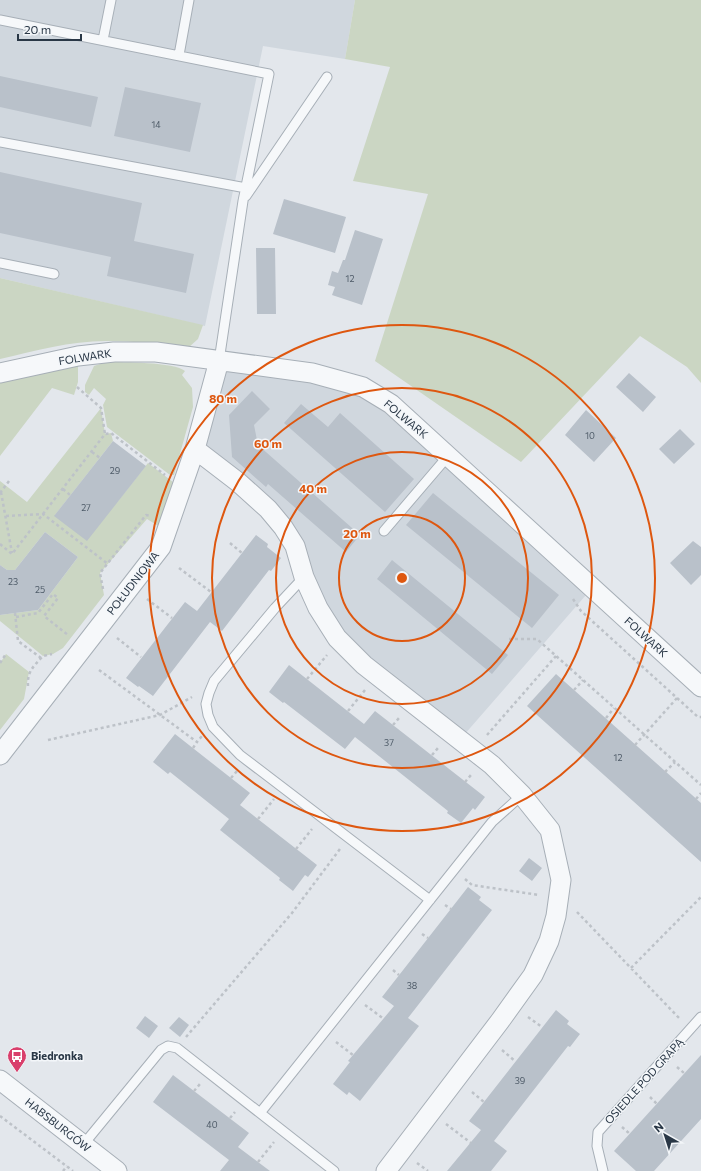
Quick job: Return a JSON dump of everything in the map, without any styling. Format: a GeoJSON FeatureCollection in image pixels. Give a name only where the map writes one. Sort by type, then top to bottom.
{"type":"FeatureCollection","features":[{"type":"Feature","properties":{"kind":"street","name":"FOLWARK"},"geometry":{"type":"LineString","coordinates":[[0,373],[78,356],[114,352],[156,352],[312,372],[363,387],[391,404],[701,687]]}},
{"type":"Feature","properties":{"kind":"street","name":"POŁUDNIOWA"},"geometry":{"type":"LineString","coordinates":[[0,755],[161,547],[194,449],[219,361]]}},
{"type":"Feature","properties":{"kind":"street"},"geometry":{"type":"LineString","coordinates":[[194,449],[238,482],[268,509],[284,527],[296,546],[304,577],[318,608],[340,640],[377,675],[492,765],[522,795],[550,830],[561,880],[549,941],[533,975],[386,1171]]}},
{"type":"Feature","properties":{"kind":"street","name":"HABSBURGÓW"},"geometry":{"type":"LineString","coordinates":[[0,1080],[117,1171]]}},
{"type":"Feature","properties":{"kind":"lane"},"geometry":{"type":"LineString","coordinates":[[103,40],[111,0]]}},
{"type":"Feature","properties":{"kind":"lane"},"geometry":{"type":"LineString","coordinates":[[179,56],[189,0]]}},
{"type":"Feature","properties":{"kind":"lane"},"geometry":{"type":"LineString","coordinates":[[0,20],[269,74],[243,201],[219,361]]}},
{"type":"Feature","properties":{"kind":"lane"},"geometry":{"type":"LineString","coordinates":[[243,201],[327,77]]}},
{"type":"Feature","properties":{"kind":"lane"},"geometry":{"type":"LineString","coordinates":[[0,142],[246,188]]}},
{"type":"Feature","properties":{"kind":"lane"},"geometry":{"type":"LineString","coordinates":[[0,262],[54,274]]}},
{"type":"Feature","properties":{"kind":"lane"},"geometry":{"type":"LineString","coordinates":[[384,531],[448,456]]}},
{"type":"Feature","properties":{"kind":"lane"},"geometry":{"type":"LineString","coordinates":[[304,577],[275,608],[214,682],[206,704],[208,716],[213,727],[240,755],[430,900]]}},
{"type":"Feature","properties":{"kind":"lane"},"geometry":{"type":"LineString","coordinates":[[260,1113],[492,822],[522,795]]}},
{"type":"Feature","properties":{"kind":"lane","name":"OSIEDLE POD GRAPĄ"},"geometry":{"type":"LineString","coordinates":[[603,1171],[597,1146],[598,1132],[701,1018]]}},
{"type":"Feature","properties":{"kind":"lane"},"geometry":{"type":"LineString","coordinates":[[83,1145],[161,1050],[168,1046],[176,1048],[334,1171]]}},
{"type":"Feature","properties":{"kind":"path"},"geometry":{"type":"LineString","coordinates":[[12,554],[106,434],[101,408],[77,387]]}},
{"type":"Feature","properties":{"kind":"path"},"geometry":{"type":"LineString","coordinates":[[106,434],[111,434],[167,477]]}},
{"type":"Feature","properties":{"kind":"path"},"geometry":{"type":"LineString","coordinates":[[92,452],[100,458]]}},
{"type":"Feature","properties":{"kind":"path"},"geometry":{"type":"LineString","coordinates":[[9,481],[1,493],[12,554]]}},
{"type":"Feature","properties":{"kind":"path"},"geometry":{"type":"LineString","coordinates":[[63,489],[70,495]]}},
{"type":"Feature","properties":{"kind":"path"},"geometry":{"type":"LineString","coordinates":[[6,516],[43,514],[108,564]]}},
{"type":"Feature","properties":{"kind":"path"},"geometry":{"type":"LineString","coordinates":[[104,594],[100,573],[146,515],[154,516]]}},
{"type":"Feature","properties":{"kind":"path"},"geometry":{"type":"LineString","coordinates":[[230,543],[242,553]]}},
{"type":"Feature","properties":{"kind":"path"},"geometry":{"type":"LineString","coordinates":[[0,544],[12,554]]}},
{"type":"Feature","properties":{"kind":"path"},"geometry":{"type":"LineString","coordinates":[[179,568],[211,592]]}},
{"type":"Feature","properties":{"kind":"path"},"geometry":{"type":"LineString","coordinates":[[569,592],[581,611],[698,717],[701,717]]}},
{"type":"Feature","properties":{"kind":"path"},"geometry":{"type":"LineString","coordinates":[[16,617],[38,613],[53,594],[58,598],[44,616],[71,638]]}},
{"type":"Feature","properties":{"kind":"path"},"geometry":{"type":"LineString","coordinates":[[144,597],[172,618]]}},
{"type":"Feature","properties":{"kind":"path"},"geometry":{"type":"LineString","coordinates":[[15,613],[18,641],[41,658]]}},
{"type":"Feature","properties":{"kind":"path"},"geometry":{"type":"LineString","coordinates":[[114,636],[142,657]]}},
{"type":"Feature","properties":{"kind":"path"},"geometry":{"type":"LineString","coordinates":[[509,639],[537,639],[701,785]]}},
{"type":"Feature","properties":{"kind":"path"},"geometry":{"type":"LineString","coordinates":[[307,679],[340,640]]}},
{"type":"Feature","properties":{"kind":"path"},"geometry":{"type":"LineString","coordinates":[[29,672],[43,656],[53,654],[58,651]]}},
{"type":"Feature","properties":{"kind":"path"},"geometry":{"type":"LineString","coordinates":[[0,662],[6,654]]}},
{"type":"Feature","properties":{"kind":"path"},"geometry":{"type":"LineString","coordinates":[[473,750],[556,656]]}},
{"type":"Feature","properties":{"kind":"path"},"geometry":{"type":"LineString","coordinates":[[99,670],[197,742]]}},
{"type":"Feature","properties":{"kind":"path"},"geometry":{"type":"LineString","coordinates":[[348,711],[377,675]]}},
{"type":"Feature","properties":{"kind":"path"},"geometry":{"type":"LineString","coordinates":[[574,690],[583,680]]}},
{"type":"Feature","properties":{"kind":"path"},"geometry":{"type":"LineString","coordinates":[[48,740],[160,714],[202,692],[209,693]]}},
{"type":"Feature","properties":{"kind":"path"},"geometry":{"type":"LineString","coordinates":[[635,744],[677,698]]}},
{"type":"Feature","properties":{"kind":"path"},"geometry":{"type":"LineString","coordinates":[[606,718],[614,708]]}},
{"type":"Feature","properties":{"kind":"path"},"geometry":{"type":"LineString","coordinates":[[193,748],[206,731],[213,727]]}},
{"type":"Feature","properties":{"kind":"path"},"geometry":{"type":"LineString","coordinates":[[665,772],[675,762]]}},
{"type":"Feature","properties":{"kind":"path"},"geometry":{"type":"LineString","coordinates":[[258,819],[283,788]]}},
{"type":"Feature","properties":{"kind":"path"},"geometry":{"type":"LineString","coordinates":[[696,799],[701,793]]}},
{"type":"Feature","properties":{"kind":"path"},"geometry":{"type":"LineString","coordinates":[[296,849],[322,818]]}},
{"type":"Feature","properties":{"kind":"path"},"geometry":{"type":"LineString","coordinates":[[176,1048],[292,913],[349,838]]}},
{"type":"Feature","properties":{"kind":"path"},"geometry":{"type":"LineString","coordinates":[[454,870],[472,885],[526,892],[567,902],[690,1029]]}},
{"type":"Feature","properties":{"kind":"path"},"geometry":{"type":"LineString","coordinates":[[631,968],[701,897]]}},
{"type":"Feature","properties":{"kind":"path"},"geometry":{"type":"LineString","coordinates":[[353,996],[384,1019]]}},
{"type":"Feature","properties":{"kind":"path"},"geometry":{"type":"LineString","coordinates":[[324,1033],[353,1055]]}},
{"type":"Feature","properties":{"kind":"path"},"geometry":{"type":"LineString","coordinates":[[673,1064],[684,1073]]}},
{"type":"Feature","properties":{"kind":"path"},"geometry":{"type":"LineString","coordinates":[[647,1094],[657,1104]]}},
{"type":"Feature","properties":{"kind":"path"},"geometry":{"type":"LineString","coordinates":[[431,1112],[471,1143]]}},
{"type":"Feature","properties":{"kind":"path"},"geometry":{"type":"LineString","coordinates":[[0,1116],[73,1171]]}},
{"type":"Feature","properties":{"kind":"path"},"geometry":{"type":"LineString","coordinates":[[620,1125],[630,1134]]}},
{"type":"Feature","properties":{"kind":"path"},"geometry":{"type":"LineString","coordinates":[[258,1162],[282,1131]]}},
{"type":"Feature","properties":{"kind":"path"},"geometry":{"type":"LineString","coordinates":[[63,1171],[67,1166]]}},
{"type":"Feature","properties":{"kind":"shaded area"},"geometry":{"type":"Polygon","coordinates":[[[0,0],[355,0],[345,59],[263,46],[205,326],[0,278],[0,0]]]}},
{"type":"Feature","properties":{"kind":"shaded area"},"geometry":{"type":"Polygon","coordinates":[[[219,361],[363,387],[478,483],[586,595],[457,743],[337,638],[296,546],[195,449],[219,361]]]}},
{"type":"Feature","properties":{"kind":"green space"},"geometry":{"type":"Polygon","coordinates":[[[355,0],[701,0],[701,383],[687,367],[640,336],[521,462],[375,361],[428,194],[353,181],[390,67],[345,59],[355,0]]]}},
{"type":"Feature","properties":{"kind":"green space"},"geometry":{"type":"Polygon","coordinates":[[[0,278],[203,325],[198,339],[188,348],[137,342],[93,341],[53,347],[0,359],[0,278]]]}},
{"type":"Feature","properties":{"kind":"green space"},"geometry":{"type":"Polygon","coordinates":[[[78,356],[78,382],[74,395],[52,388],[0,456],[0,382],[62,368],[78,356]]]}},
{"type":"Feature","properties":{"kind":"green space"},"geometry":{"type":"Polygon","coordinates":[[[106,362],[160,364],[179,368],[185,371],[182,375],[192,388],[193,407],[174,475],[170,475],[107,427],[103,405],[106,399],[94,388],[89,395],[85,392],[85,385],[94,366],[106,362]]]}},
{"type":"Feature","properties":{"kind":"green space"},"geometry":{"type":"Polygon","coordinates":[[[101,408],[105,434],[111,433],[113,441],[55,515],[118,501],[148,463],[173,482],[160,527],[147,519],[100,573],[104,595],[63,648],[53,654],[43,656],[0,621],[0,615],[38,610],[78,557],[45,532],[15,570],[7,570],[0,565],[0,481],[27,502],[101,408]]]}},
{"type":"Feature","properties":{"kind":"green space"},"geometry":{"type":"Polygon","coordinates":[[[6,654],[29,672],[24,699],[0,730],[0,663],[6,654]]]}},
{"type":"Feature","properties":{"kind":"building"},"geometry":{"type":"Polygon","coordinates":[[[0,76],[98,97],[91,127],[0,107],[0,76]]]}},
{"type":"Feature","properties":{"kind":"building"},"geometry":{"type":"Polygon","coordinates":[[[125,87],[201,103],[190,152],[114,136],[125,87]]]}},
{"type":"Feature","properties":{"kind":"building"},"geometry":{"type":"Polygon","coordinates":[[[0,172],[142,203],[134,241],[194,254],[186,293],[107,276],[111,257],[0,233],[0,172]]]}},
{"type":"Feature","properties":{"kind":"building"},"geometry":{"type":"Polygon","coordinates":[[[284,199],[346,217],[335,253],[273,234],[284,199]]]}},
{"type":"Feature","properties":{"kind":"building"},"geometry":{"type":"Polygon","coordinates":[[[355,230],[383,239],[362,305],[332,295],[335,287],[328,285],[332,271],[338,273],[343,260],[345,260],[355,230]]]}},
{"type":"Feature","properties":{"kind":"building"},"geometry":{"type":"Polygon","coordinates":[[[256,248],[275,248],[276,314],[257,314],[256,248]]]}},
{"type":"Feature","properties":{"kind":"building"},"geometry":{"type":"Polygon","coordinates":[[[629,373],[656,397],[643,412],[616,387],[629,373]]]}},
{"type":"Feature","properties":{"kind":"building"},"geometry":{"type":"Polygon","coordinates":[[[252,391],[270,409],[254,425],[258,445],[360,535],[346,552],[268,484],[266,487],[232,457],[229,415],[252,391]]]}},
{"type":"Feature","properties":{"kind":"building"},"geometry":{"type":"Polygon","coordinates":[[[301,404],[328,427],[340,413],[414,479],[385,512],[284,423],[301,404]]]}},
{"type":"Feature","properties":{"kind":"building"},"geometry":{"type":"Polygon","coordinates":[[[586,410],[616,438],[594,462],[565,435],[586,410]]]}},
{"type":"Feature","properties":{"kind":"building"},"geometry":{"type":"Polygon","coordinates":[[[680,429],[695,444],[674,464],[659,449],[680,429]]]}},
{"type":"Feature","properties":{"kind":"building"},"geometry":{"type":"Polygon","coordinates":[[[113,441],[146,466],[87,541],[54,516],[113,441]]]}},
{"type":"Feature","properties":{"kind":"building"},"geometry":{"type":"Polygon","coordinates":[[[433,493],[559,595],[532,628],[406,525],[433,493]]]}},
{"type":"Feature","properties":{"kind":"building"},"geometry":{"type":"Polygon","coordinates":[[[45,532],[78,557],[38,610],[0,615],[0,565],[7,570],[15,570],[45,532]]]}},
{"type":"Feature","properties":{"kind":"building"},"geometry":{"type":"Polygon","coordinates":[[[256,535],[268,544],[267,547],[281,558],[271,571],[269,570],[222,631],[210,622],[153,696],[126,678],[185,602],[197,611],[256,535]]]}},
{"type":"Feature","properties":{"kind":"building"},"geometry":{"type":"Polygon","coordinates":[[[693,541],[701,547],[701,575],[691,585],[670,563],[693,541]]]}},
{"type":"Feature","properties":{"kind":"building"},"geometry":{"type":"Polygon","coordinates":[[[392,560],[508,655],[492,674],[377,579],[392,560]]]}},
{"type":"Feature","properties":{"kind":"building"},"geometry":{"type":"Polygon","coordinates":[[[289,665],[364,724],[375,711],[485,797],[475,810],[473,808],[461,823],[355,737],[345,749],[269,692],[289,665]]]}},
{"type":"Feature","properties":{"kind":"building"},"geometry":{"type":"Polygon","coordinates":[[[556,674],[701,803],[701,862],[527,706],[556,674]]]}},
{"type":"Feature","properties":{"kind":"building"},"geometry":{"type":"Polygon","coordinates":[[[175,734],[250,793],[240,805],[317,865],[308,877],[305,875],[293,891],[279,880],[280,878],[220,830],[229,819],[170,772],[168,774],[153,762],[175,734]]]}},
{"type":"Feature","properties":{"kind":"building"},"geometry":{"type":"Polygon","coordinates":[[[529,858],[542,868],[532,881],[519,871],[529,858]]]}},
{"type":"Feature","properties":{"kind":"building"},"geometry":{"type":"Polygon","coordinates":[[[468,887],[481,897],[479,900],[492,910],[408,1018],[419,1026],[360,1101],[349,1092],[347,1095],[333,1084],[350,1062],[348,1061],[394,1006],[382,997],[468,887]]]}},
{"type":"Feature","properties":{"kind":"building"},"geometry":{"type":"Polygon","coordinates":[[[556,1010],[569,1021],[567,1024],[580,1034],[570,1047],[568,1046],[494,1141],[507,1151],[491,1171],[447,1171],[481,1130],[469,1121],[556,1010]]]}},
{"type":"Feature","properties":{"kind":"building"},"geometry":{"type":"Polygon","coordinates":[[[145,1016],[158,1026],[149,1038],[136,1028],[145,1016]]]}},
{"type":"Feature","properties":{"kind":"building"},"geometry":{"type":"Polygon","coordinates":[[[179,1017],[189,1025],[180,1037],[169,1028],[179,1017]]]}},
{"type":"Feature","properties":{"kind":"building"},"geometry":{"type":"Polygon","coordinates":[[[701,1055],[701,1119],[654,1171],[636,1171],[614,1151],[701,1055]]]}},
{"type":"Feature","properties":{"kind":"building"},"geometry":{"type":"Polygon","coordinates":[[[173,1075],[249,1133],[238,1147],[270,1171],[220,1171],[229,1160],[153,1102],[173,1075]]]}},
{"type":"Feature","properties":{"kind":"place","name":"Biedronka"},"geometry":{"type":"Point","coordinates":[17,1073]}}]}
